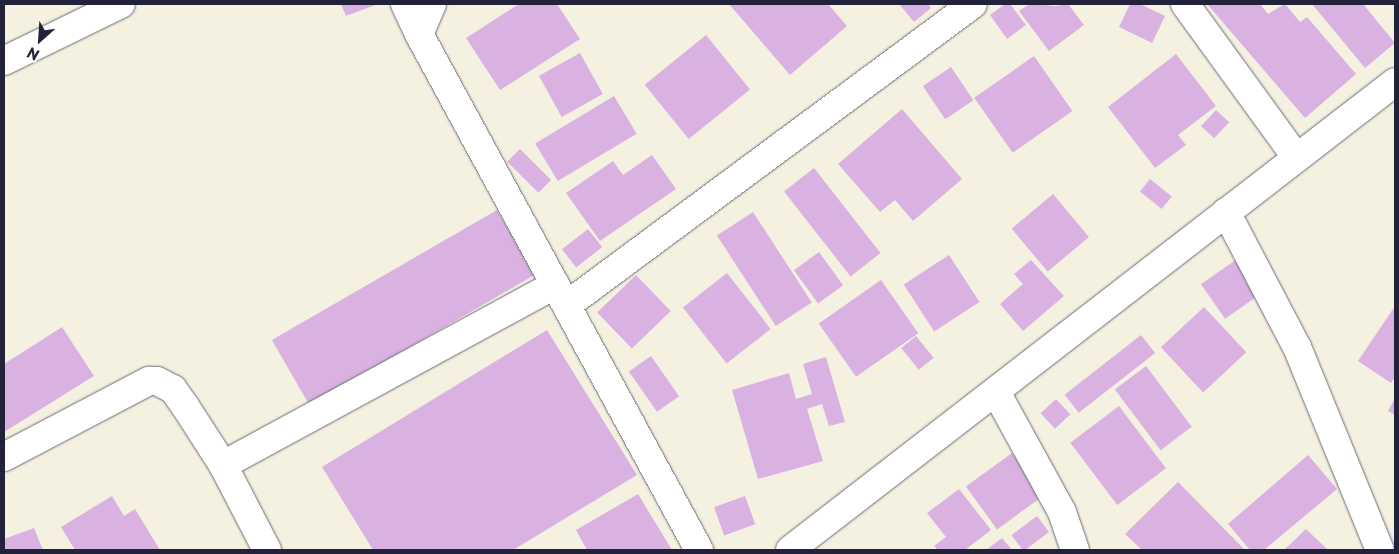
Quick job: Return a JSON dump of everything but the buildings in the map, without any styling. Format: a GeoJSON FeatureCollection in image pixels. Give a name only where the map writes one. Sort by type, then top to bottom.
{"type":"FeatureCollection","features":[{"type":"Feature","properties":{"kind":"street"},"geometry":{"type":"LineString","coordinates":[[4,61],[121,4]]}},
{"type":"Feature","properties":{"kind":"street"},"geometry":{"type":"LineString","coordinates":[[405,4],[419,34],[700,550]]}},
{"type":"Feature","properties":{"kind":"street"},"geometry":{"type":"LineString","coordinates":[[419,34],[432,4]]}},
{"type":"Feature","properties":{"kind":"street"},"geometry":{"type":"LineString","coordinates":[[223,465],[561,295],[973,4]]}},
{"type":"Feature","properties":{"kind":"street"},"geometry":{"type":"LineString","coordinates":[[1185,4],[1296,157]]}},
{"type":"Feature","properties":{"kind":"street"},"geometry":{"type":"LineString","coordinates":[[790,550],[1395,82]]}},
{"type":"Feature","properties":{"kind":"street"},"geometry":{"type":"LineString","coordinates":[[1226,212],[1297,347],[1380,550]]}},
{"type":"Feature","properties":{"kind":"street"},"geometry":{"type":"LineString","coordinates":[[4,457],[149,380],[173,389],[223,465],[267,550]]}},
{"type":"Feature","properties":{"kind":"street"},"geometry":{"type":"LineString","coordinates":[[996,392],[1062,512],[1075,550]]}},
{"type":"Feature","properties":{"kind":"street"},"geometry":{"type":"LineString","coordinates":[[1380,550],[1395,524]]}}]}
